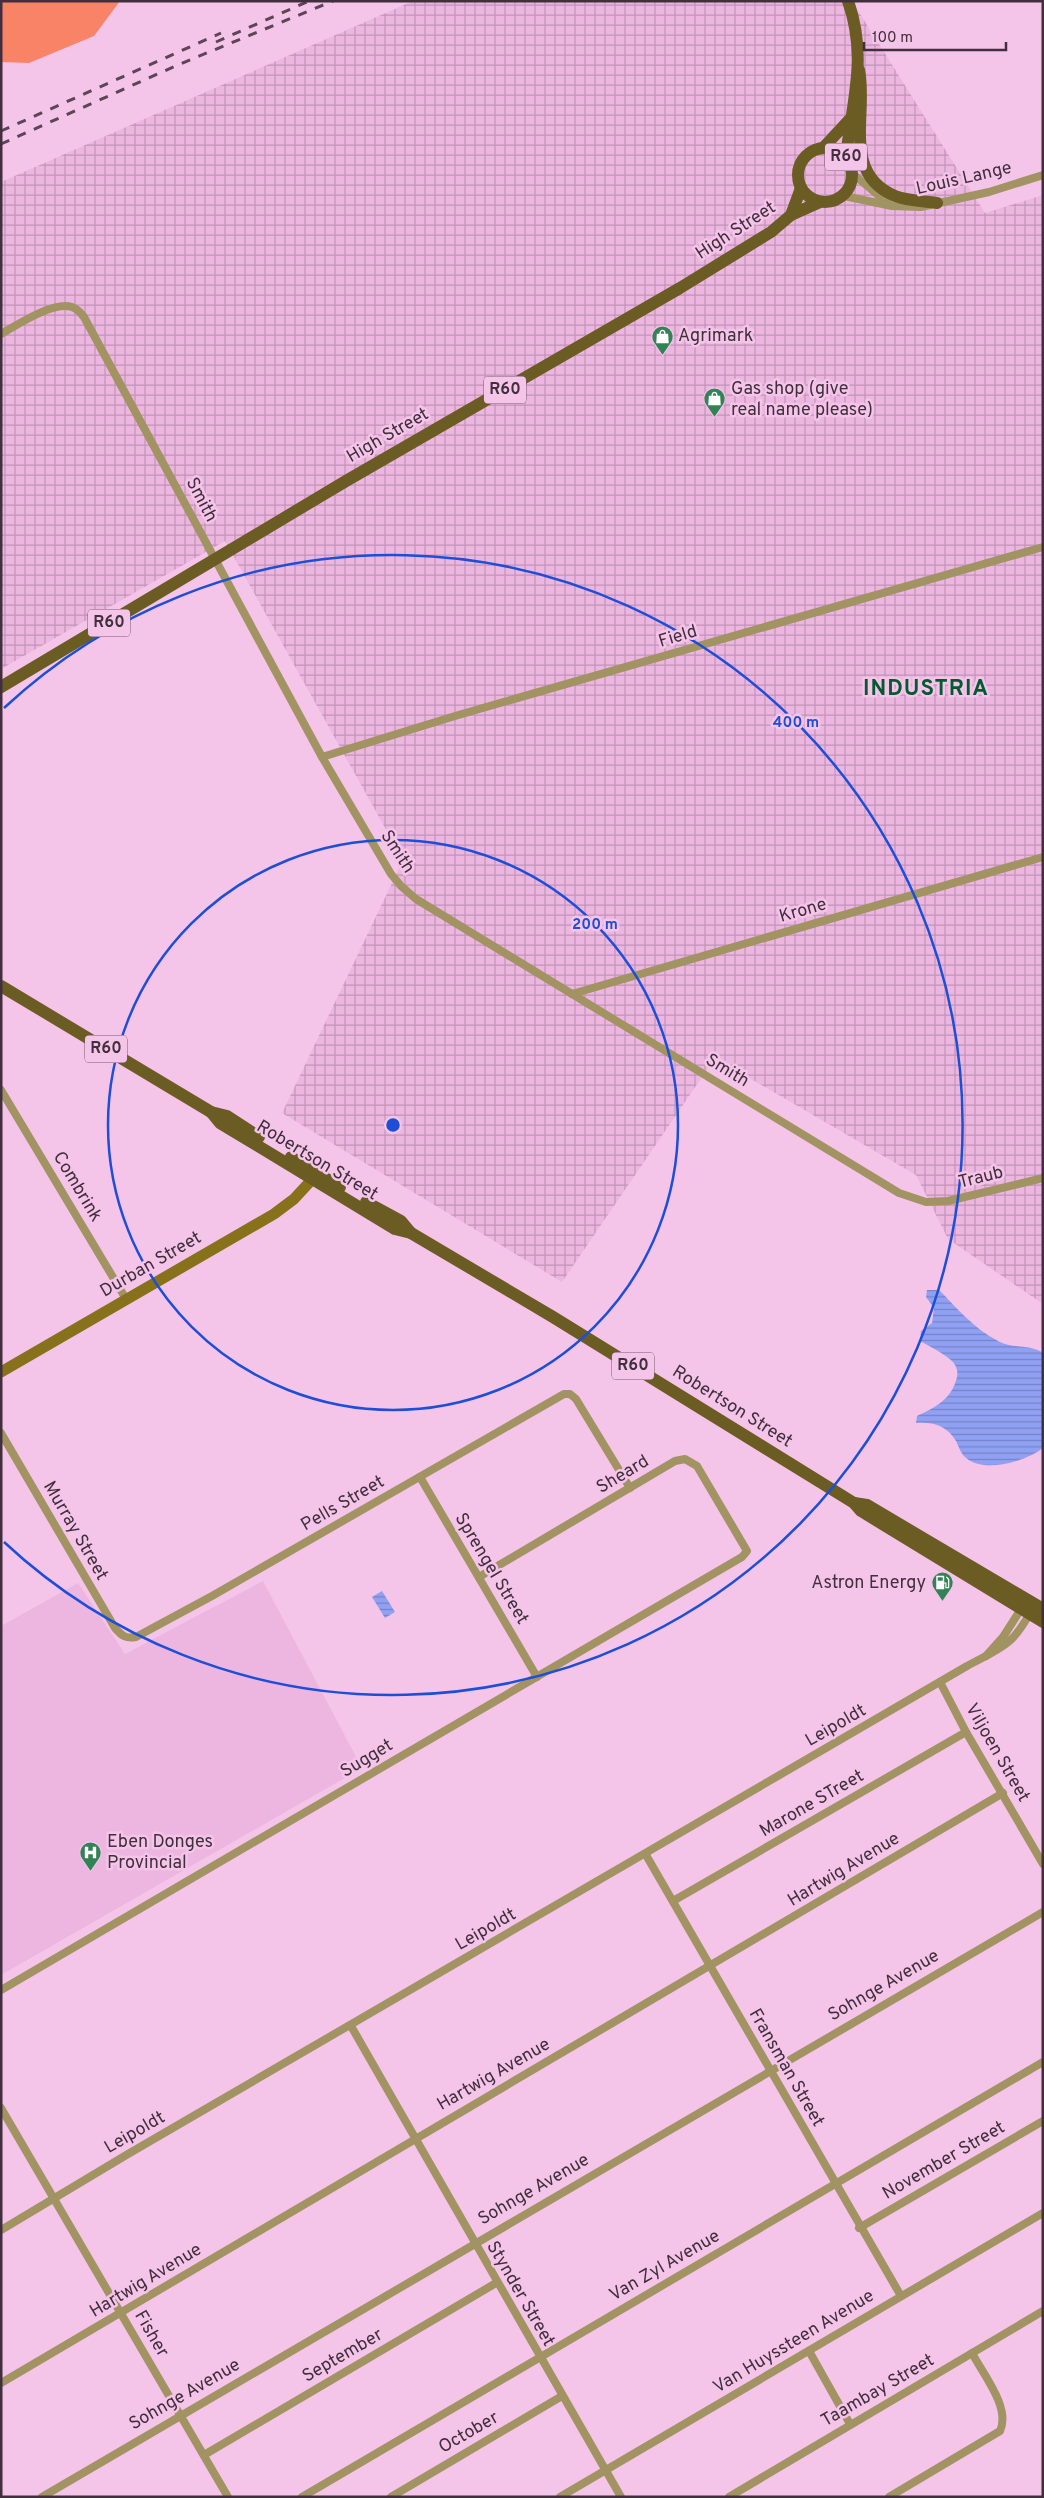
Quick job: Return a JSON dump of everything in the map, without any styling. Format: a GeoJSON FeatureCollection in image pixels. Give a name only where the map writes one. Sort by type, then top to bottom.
{"type":"FeatureCollection","features":[{"type":"Feature","properties":{"kind":"main road","name":"R60"},"geometry":{"type":"LineString","coordinates":[[844,196],[851,184],[852,174],[846,157],[850,119],[859,70],[856,30],[848,1]]}},
{"type":"Feature","properties":{"kind":"main road"},"geometry":{"type":"LineString","coordinates":[[859,70],[862,94],[860,126],[862,162],[872,178],[883,189],[895,196],[937,203]]}},
{"type":"Feature","properties":{"kind":"main road","name":"High Street"},"geometry":{"type":"LineString","coordinates":[[791,215],[801,188],[797,175],[799,166],[811,151],[824,147],[850,119]]}},
{"type":"Feature","properties":{"kind":"main road","name":"R60"},"geometry":{"type":"LineString","coordinates":[[824,147],[838,151],[846,157]]}},
{"type":"Feature","properties":{"kind":"main road"},"geometry":{"type":"LineString","coordinates":[[801,188],[808,196],[820,202]]}},
{"type":"Feature","properties":{"kind":"main road","name":"High Street"},"geometry":{"type":"LineString","coordinates":[[1,686],[216,560],[346,481],[680,288],[761,238],[791,215],[820,202],[830,202],[844,196]]}},
{"type":"Feature","properties":{"kind":"main road","name":"Robertson Street"},"geometry":{"type":"LineString","coordinates":[[1,986],[211,1112],[220,1123],[315,1176],[395,1229],[410,1233],[553,1317],[854,1503],[861,1511],[1031,1607],[1043,1622]]}},
{"type":"Feature","properties":{"kind":"street"},"geometry":{"type":"LineString","coordinates":[[852,174],[892,206]]}},
{"type":"Feature","properties":{"kind":"street","name":"Louis Lange"},"geometry":{"type":"LineString","coordinates":[[844,196],[906,208],[989,192],[1043,175]]}},
{"type":"Feature","properties":{"kind":"street","name":"Smith"},"geometry":{"type":"LineString","coordinates":[[1,334],[34,316],[65,306],[73,307],[84,317],[322,758],[401,886],[416,899],[899,1193],[926,1202]]}},
{"type":"Feature","properties":{"kind":"street","name":"Field"},"geometry":{"type":"LineString","coordinates":[[322,758],[464,714],[1043,547]]}},
{"type":"Feature","properties":{"kind":"street","name":"Krone"},"geometry":{"type":"LineString","coordinates":[[572,994],[1043,857]]}},
{"type":"Feature","properties":{"kind":"street","name":"Combrink"},"geometry":{"type":"LineString","coordinates":[[1,1090],[126,1299]]}},
{"type":"Feature","properties":{"kind":"street","name":"Durban Street"},"geometry":{"type":"LineString","coordinates":[[1,1372],[274,1214],[294,1199],[315,1176]]}},
{"type":"Feature","properties":{"kind":"street","name":"Traub"},"geometry":{"type":"LineString","coordinates":[[926,1202],[967,1198],[1043,1178]]}},
{"type":"Feature","properties":{"kind":"street","name":"Pells Street"},"geometry":{"type":"LineString","coordinates":[[130,1638],[136,1637],[212,1596],[561,1395],[570,1394],[576,1399],[630,1488]]}},
{"type":"Feature","properties":{"kind":"street","name":"Murray Street"},"geometry":{"type":"LineString","coordinates":[[1,1433],[115,1628],[122,1636],[130,1638]]}},
{"type":"Feature","properties":{"kind":"street","name":"Sheard"},"geometry":{"type":"LineString","coordinates":[[479,1577],[675,1461],[685,1459],[697,1466],[747,1553]]}},
{"type":"Feature","properties":{"kind":"street","name":"Sprengel Street"},"geometry":{"type":"LineString","coordinates":[[420,1477],[538,1677]]}},
{"type":"Feature","properties":{"kind":"street","name":"Sugget"},"geometry":{"type":"LineString","coordinates":[[1,1990],[747,1553]]}},
{"type":"Feature","properties":{"kind":"street","name":"Leipoldt"},"geometry":{"type":"LineString","coordinates":[[1,2230],[128,2154],[986,1656],[1031,1607]]}},
{"type":"Feature","properties":{"kind":"street","name":"Viljoen Street"},"geometry":{"type":"LineString","coordinates":[[940,1682],[966,1732],[1043,1864]]}},
{"type":"Feature","properties":{"kind":"street","name":"Marone STreet"},"geometry":{"type":"LineString","coordinates":[[673,1902],[966,1732]]}},
{"type":"Feature","properties":{"kind":"street","name":"Hartwig Avenue"},"geometry":{"type":"LineString","coordinates":[[1,2383],[1003,1793]]}},
{"type":"Feature","properties":{"kind":"street","name":"Fransman Street"},"geometry":{"type":"LineString","coordinates":[[646,1855],[859,2228],[901,2296]]}},
{"type":"Feature","properties":{"kind":"street","name":"Sohnge Avenue"},"geometry":{"type":"LineString","coordinates":[[42,2497],[1043,1912]]}},
{"type":"Feature","properties":{"kind":"street","name":"Stynder Street"},"geometry":{"type":"LineString","coordinates":[[351,2026],[414,2140],[621,2497]]}},
{"type":"Feature","properties":{"kind":"street","name":"Van Zyl Avenue"},"geometry":{"type":"LineString","coordinates":[[302,2497],[1043,2062]]}},
{"type":"Feature","properties":{"kind":"street","name":"Fisher"},"geometry":{"type":"LineString","coordinates":[[1,2108],[228,2497]]}},
{"type":"Feature","properties":{"kind":"street","name":"November Street"},"geometry":{"type":"LineString","coordinates":[[859,2228],[1043,2121]]}},
{"type":"Feature","properties":{"kind":"street","name":"Van Huyssteen Avenue"},"geometry":{"type":"LineString","coordinates":[[560,2497],[1043,2213]]}},
{"type":"Feature","properties":{"kind":"street","name":"September"},"geometry":{"type":"LineString","coordinates":[[204,2455],[496,2283]]}},
{"type":"Feature","properties":{"kind":"street","name":"Taambay Street"},"geometry":{"type":"LineString","coordinates":[[729,2497],[850,2424],[1042,2314]]}},
{"type":"Feature","properties":{"kind":"street"},"geometry":{"type":"LineString","coordinates":[[809,2351],[850,2424]]}},
{"type":"Feature","properties":{"kind":"street"},"geometry":{"type":"LineString","coordinates":[[889,2497],[1000,2431],[1004,2424],[1002,2408],[972,2353]]}},
{"type":"Feature","properties":{"kind":"street","name":"October"},"geometry":{"type":"LineString","coordinates":[[391,2497],[562,2396]]}},
{"type":"Feature","properties":{"kind":"shaded area"},"geometry":{"type":"Polygon","coordinates":[[[1,1],[120,1],[94,36],[29,63],[1,62],[1,1]]]}},
{"type":"Feature","properties":{"kind":"shaded area"},"geometry":{"type":"Polygon","coordinates":[[[413,1],[852,1],[985,213],[1043,195],[1043,1304],[948,1239],[916,1175],[715,1058],[562,1282],[282,1113],[403,860],[225,541],[1,669],[1,182],[413,1]]]}},
{"type":"Feature","properties":{"kind":"shaded area","name":"Eben Donges Provincial"},"geometry":{"type":"Polygon","coordinates":[[[263,1581],[362,1768],[1,1975],[1,1626],[78,1583],[125,1654],[263,1581]]]}},
{"type":"Feature","properties":{"kind":"water"},"geometry":{"type":"Polygon","coordinates":[[[927,1290],[939,1290],[974,1324],[998,1341],[1009,1345],[1032,1348],[1043,1353],[1043,1448],[1014,1462],[991,1465],[980,1464],[971,1461],[963,1455],[948,1431],[933,1424],[916,1423],[917,1416],[937,1406],[947,1397],[955,1385],[957,1375],[953,1362],[942,1353],[920,1341],[921,1331],[932,1323],[934,1308],[926,1297],[927,1290]]]}},
{"type":"Feature","properties":{"kind":"water"},"geometry":{"type":"Polygon","coordinates":[[[382,1591],[395,1612],[385,1618],[372,1597],[382,1591]]]}},
{"type":"Feature","properties":{"kind":"railway"},"geometry":{"type":"LineString","coordinates":[[216,42],[309,1]]}},
{"type":"Feature","properties":{"kind":"railway"},"geometry":{"type":"LineString","coordinates":[[1,144],[180,64],[333,1]]}},
{"type":"Feature","properties":{"kind":"railway"},"geometry":{"type":"LineString","coordinates":[[1,131],[221,33]]}},
{"type":"Feature","properties":{"kind":"place","name":"Agrimark"},"geometry":{"type":"Point","coordinates":[662,355]}},
{"type":"Feature","properties":{"kind":"place","name":"Gas shop (give real name please)"},"geometry":{"type":"Point","coordinates":[715,418]}},
{"type":"Feature","properties":{"kind":"place","name":"Astron Energy"},"geometry":{"type":"Point","coordinates":[942,1602]}},
{"type":"Feature","properties":{"kind":"place","name":"Eben Donges Provincial"},"geometry":{"type":"Point","coordinates":[91,1871]}},
{"type":"Feature","properties":{"kind":"district","name":"INDUSTRIA"},"geometry":{"type":"Point","coordinates":[926,689]}}]}
